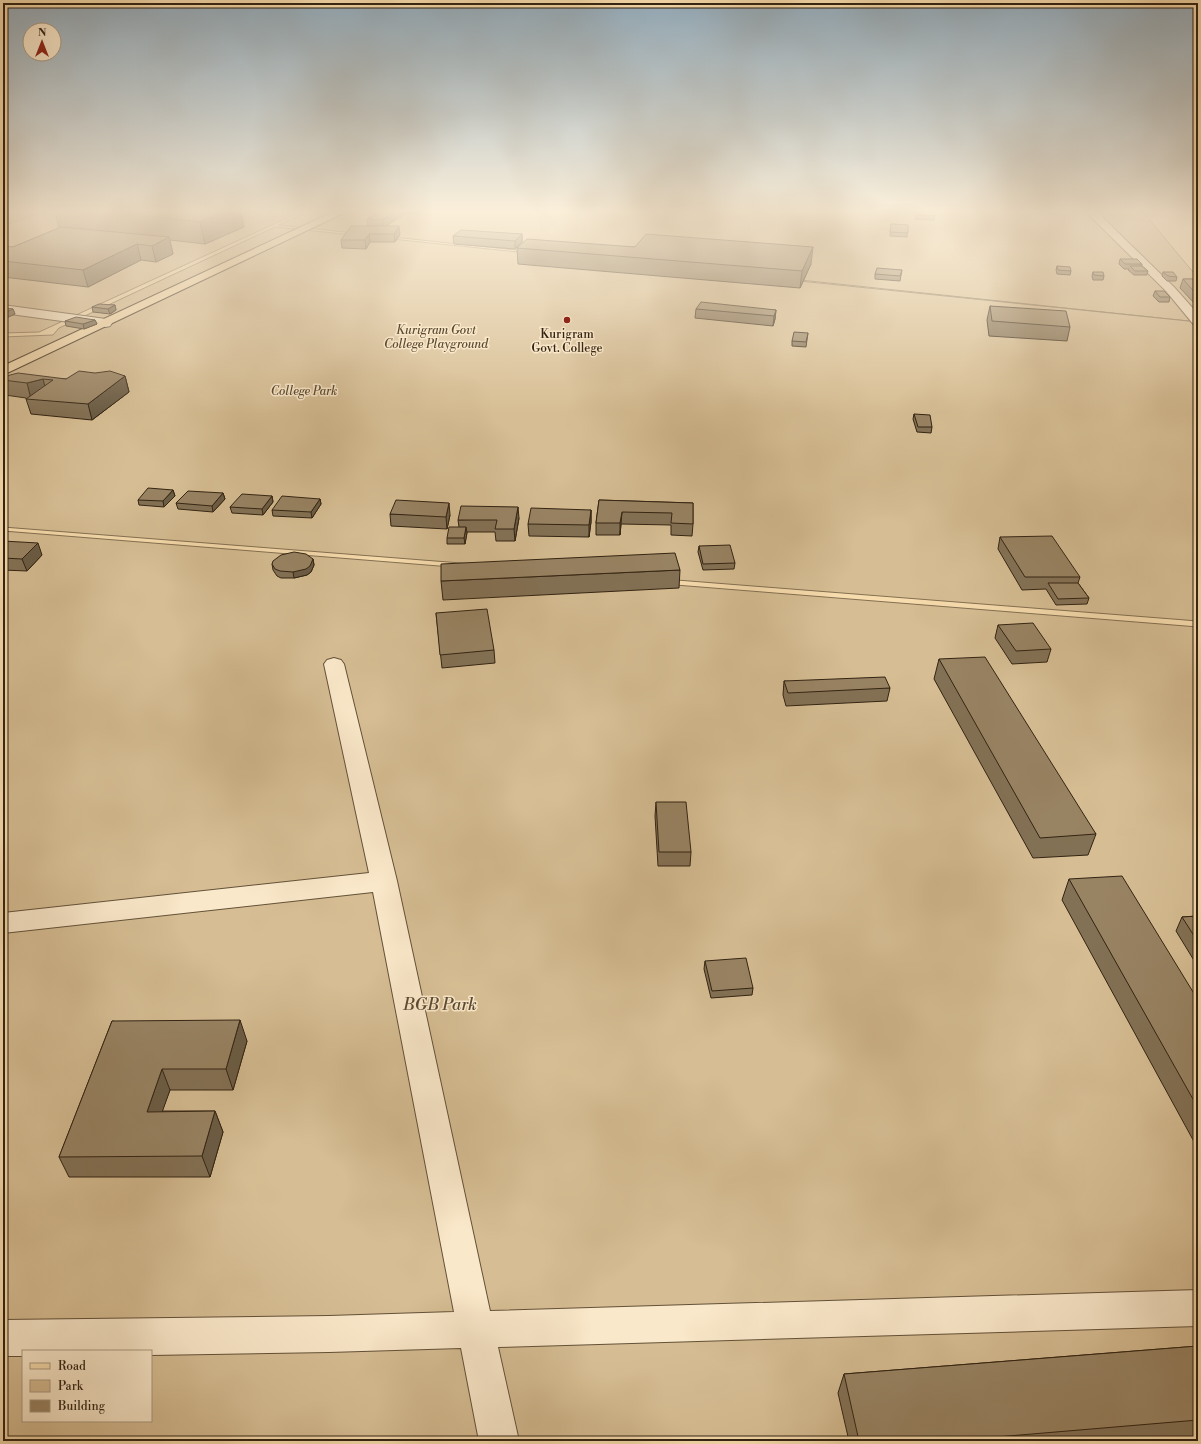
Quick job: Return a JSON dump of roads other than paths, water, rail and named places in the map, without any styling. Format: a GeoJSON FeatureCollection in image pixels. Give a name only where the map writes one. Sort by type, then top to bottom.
{"type":"FeatureCollection","features":[{"type":"Feature","properties":{"kind":"main road"},"geometry":{"type":"LineString","coordinates":[[3,371],[198,279]]}},
{"type":"Feature","properties":{"kind":"street"},"geometry":{"type":"LineString","coordinates":[[1159,279],[1198,322]]}},
{"type":"Feature","properties":{"kind":"street"},"geometry":{"type":"LineString","coordinates":[[3,309],[106,323]]}},
{"type":"Feature","properties":{"kind":"street"},"geometry":{"type":"LineString","coordinates":[[334,664],[384,881],[499,1441]]}},
{"type":"Feature","properties":{"kind":"street"},"geometry":{"type":"LineString","coordinates":[[3,923],[384,881]]}},
{"type":"Feature","properties":{"kind":"street"},"geometry":{"type":"LineString","coordinates":[[3,1338],[329,1334],[1198,1308]]}},
{"type":"Feature","properties":{"kind":"place","name":"Kurigram Govt. College"},"geometry":{"type":"Point","coordinates":[567,320]}},
{"type":"Feature","properties":{"kind":"park label","name":"Kurigram Govt College Playground"},"geometry":{"type":"Point","coordinates":[436,337]}},
{"type":"Feature","properties":{"kind":"park label","name":"College Park"},"geometry":{"type":"Point","coordinates":[304,391]}},
{"type":"Feature","properties":{"kind":"park label","name":"BGB Park"},"geometry":{"type":"Point","coordinates":[440,1004]}}]}
